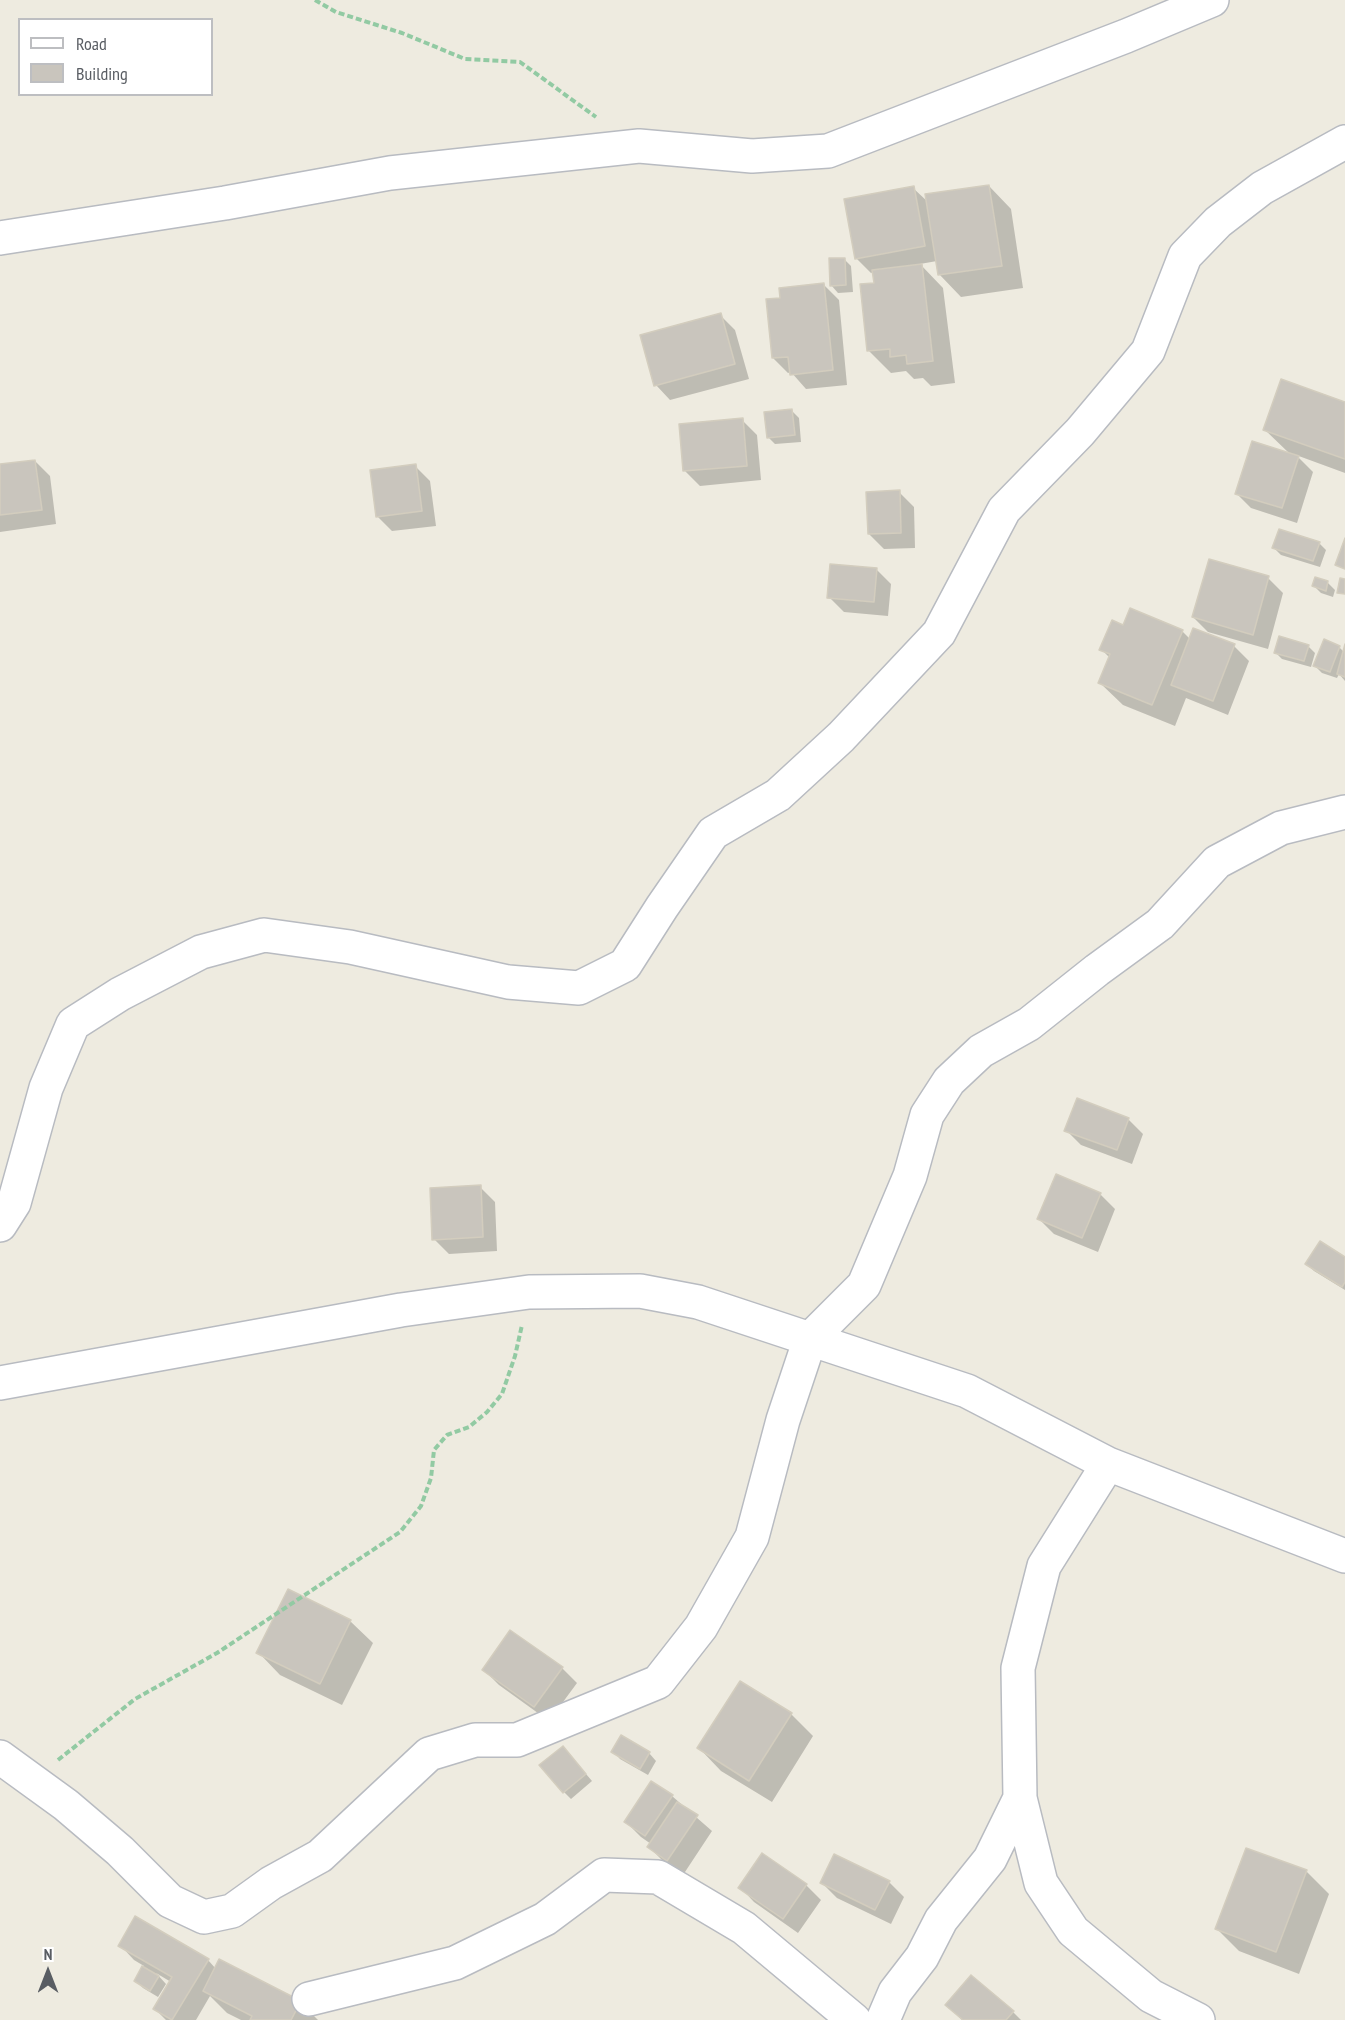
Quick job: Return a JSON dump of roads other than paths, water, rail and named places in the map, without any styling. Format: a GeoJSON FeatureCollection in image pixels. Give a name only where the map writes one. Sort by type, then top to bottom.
{"type":"FeatureCollection","features":[{"type":"Feature","properties":{"kind":"street"},"geometry":{"type":"LineString","coordinates":[[0,238],[225,203],[390,173],[639,146],[752,156],[828,151],[1095,48],[1212,0]]}},
{"type":"Feature","properties":{"kind":"street"},"geometry":{"type":"LineString","coordinates":[[0,1225],[14,1203],[46,1089],[73,1024],[120,994],[201,952],[264,935],[351,947],[508,982],[579,988],[625,965],[713,833],[778,795],[841,737],[939,633],[1005,510],[1080,432],[1148,351],[1185,256],[1218,222],[1262,188],[1342,145]]}},
{"type":"Feature","properties":{"kind":"street"},"geometry":{"type":"LineString","coordinates":[[0,1757],[66,1805],[120,1851],[170,1901],[204,1917],[232,1911],[271,1883],[320,1856],[429,1754],[475,1740],[517,1740],[658,1682],[701,1627],[752,1537],[783,1420],[810,1339],[864,1285],[910,1176],[927,1115],[949,1081],[981,1051],[1029,1024],[1160,924],[1217,862],[1281,828],[1345,812]]}},
{"type":"Feature","properties":{"kind":"street"},"geometry":{"type":"LineString","coordinates":[[0,1383],[401,1310],[529,1292],[640,1291],[698,1302],[967,1391],[1108,1464],[1345,1556]]}},
{"type":"Feature","properties":{"kind":"street"},"geometry":{"type":"LineString","coordinates":[[1108,1464],[1044,1566],[1018,1668],[1020,1798],[1041,1883],[1073,1931],[1151,1996],[1198,2020]]}},
{"type":"Feature","properties":{"kind":"street"},"geometry":{"type":"LineString","coordinates":[[884,2020],[895,1992],[922,1957],[941,1920],[990,1859],[1020,1798]]}},
{"type":"Feature","properties":{"kind":"street"},"geometry":{"type":"LineString","coordinates":[[309,1999],[455,1963],[545,1919],[604,1875],[647,1876],[658,1877],[744,1928],[854,2020]]}}]}
